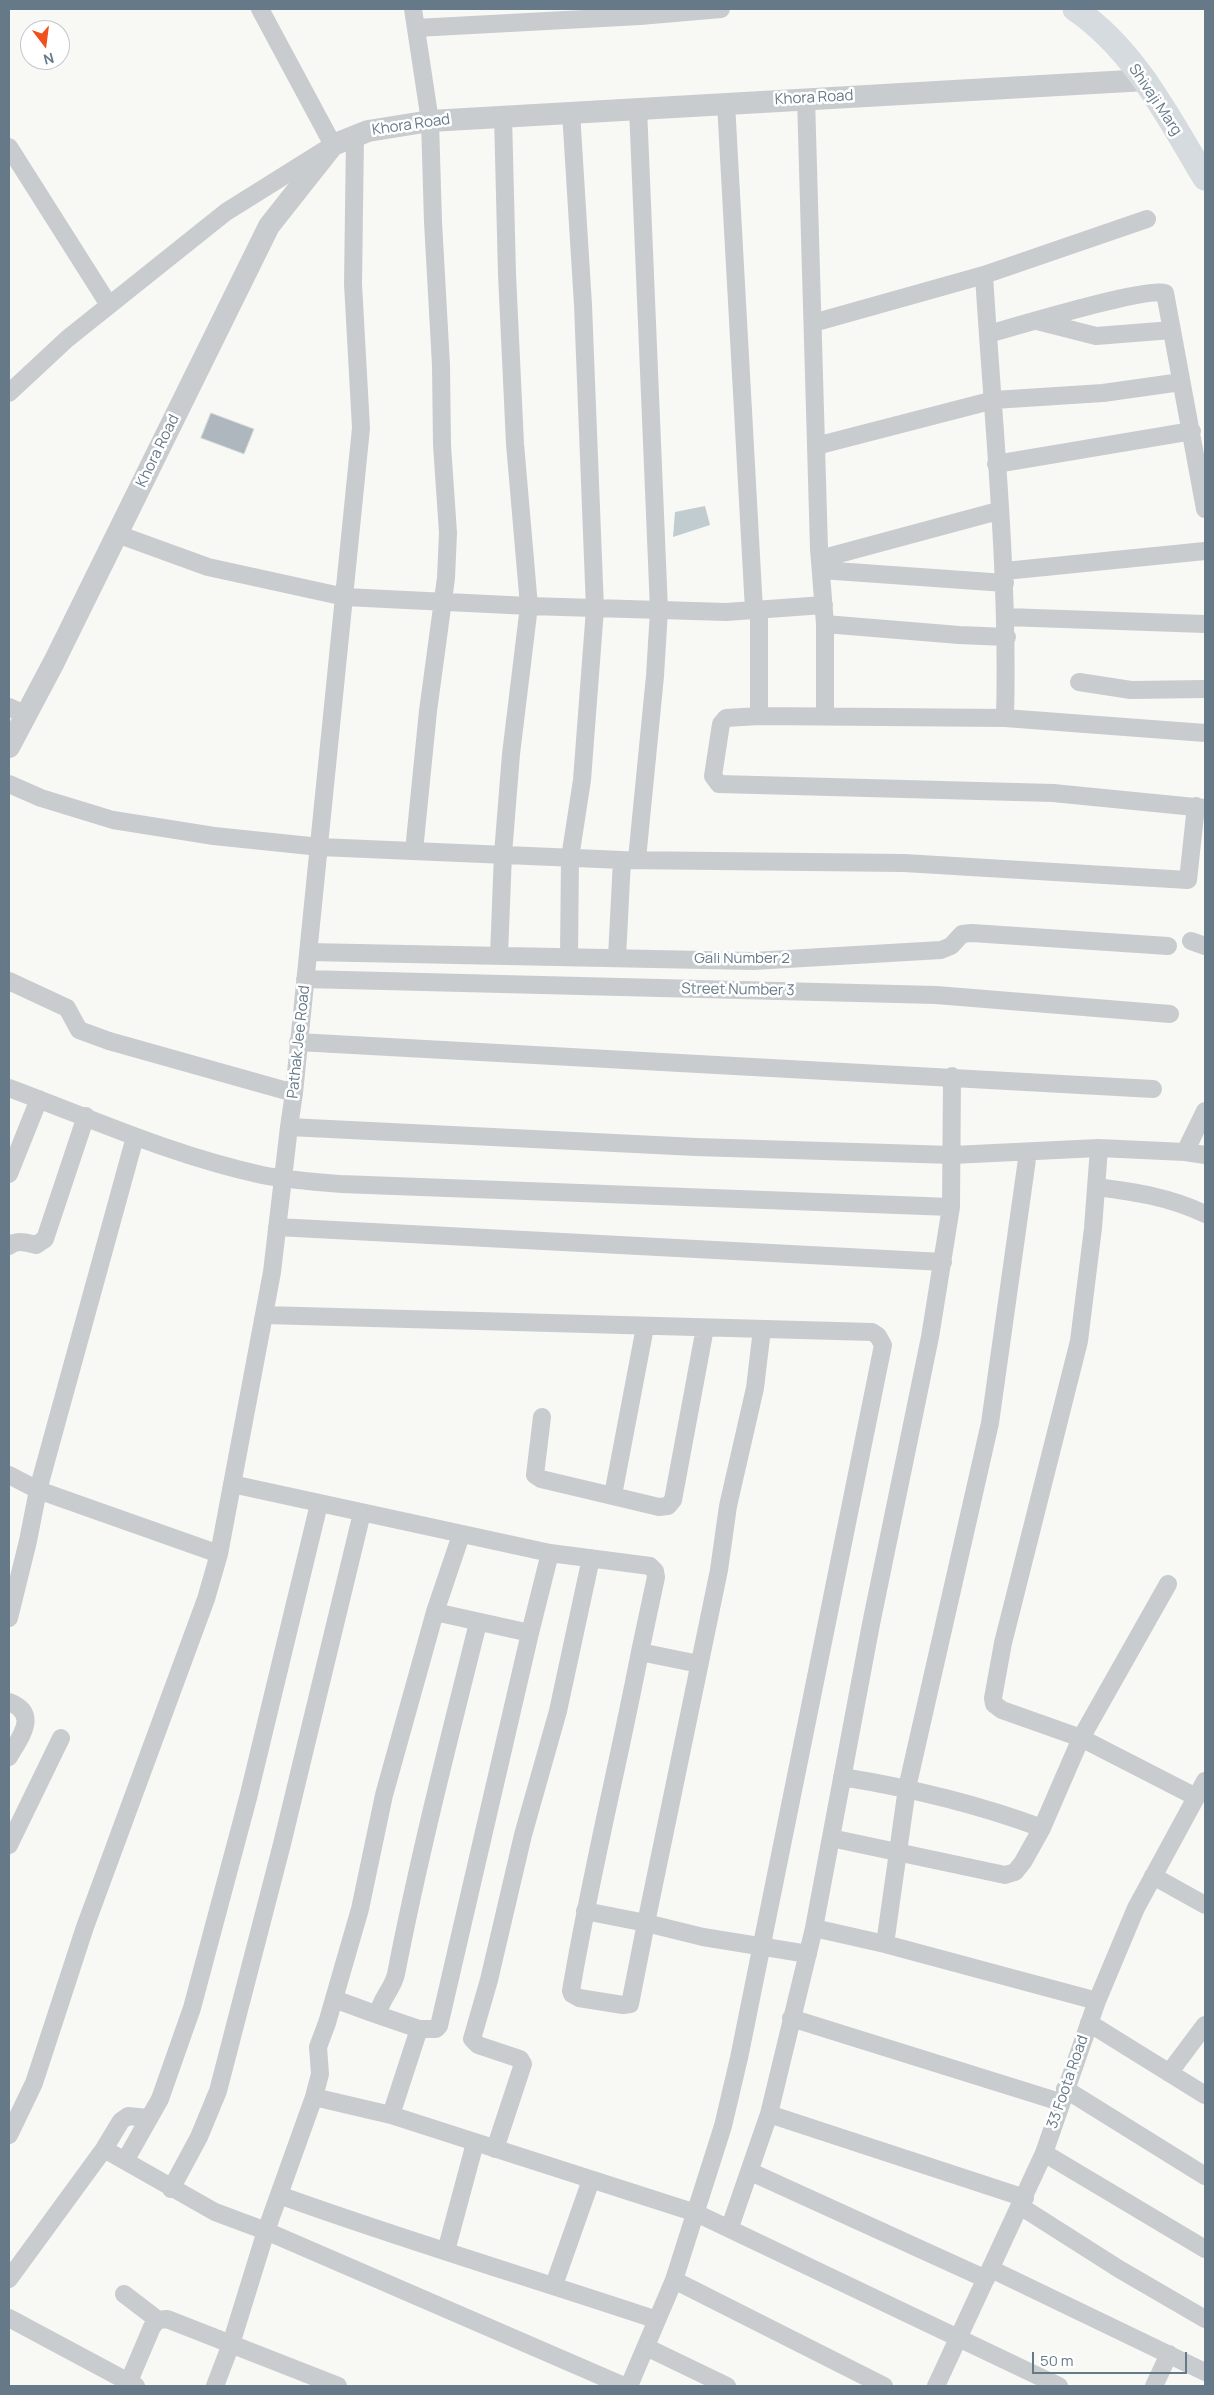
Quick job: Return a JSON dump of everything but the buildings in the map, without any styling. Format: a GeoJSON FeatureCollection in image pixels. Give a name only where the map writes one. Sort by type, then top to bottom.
{"type":"FeatureCollection","features":[{"type":"Feature","properties":{"kind":"main road","name":"Shivaji Marg"},"geometry":{"type":"LineString","coordinates":[[1076,9],[1101,27],[1146,80],[1205,178]]}},
{"type":"Feature","properties":{"kind":"street"},"geometry":{"type":"LineString","coordinates":[[9,393],[67,339],[226,212],[333,145],[260,9]]}},
{"type":"Feature","properties":{"kind":"street"},"geometry":{"type":"LineString","coordinates":[[413,9],[430,121],[433,222],[441,364],[442,445],[448,533],[446,578],[428,711],[414,851]]}},
{"type":"Feature","properties":{"kind":"street"},"geometry":{"type":"LineString","coordinates":[[416,28],[721,9]]}},
{"type":"Feature","properties":{"kind":"street","name":"Khora Road"},"geometry":{"type":"LineString","coordinates":[[9,748],[17,711],[117,534],[270,226],[333,145],[368,131],[430,121],[1146,80]]}},
{"type":"Feature","properties":{"kind":"street"},"geometry":{"type":"LineString","coordinates":[[806,98],[816,446],[825,624],[825,716]]}},
{"type":"Feature","properties":{"kind":"street"},"geometry":{"type":"LineString","coordinates":[[726,103],[756,610],[759,716]]}},
{"type":"Feature","properties":{"kind":"street"},"geometry":{"type":"LineString","coordinates":[[617,958],[655,676],[659,610],[638,108]]}},
{"type":"Feature","properties":{"kind":"street"},"geometry":{"type":"LineString","coordinates":[[569,956],[570,858],[583,770],[595,609],[583,305],[571,112]]}},
{"type":"Feature","properties":{"kind":"street"},"geometry":{"type":"LineString","coordinates":[[499,955],[503,854],[511,754],[529,606],[515,444],[507,274],[503,116]]}},
{"type":"Feature","properties":{"kind":"street","name":"Pathak Jee Road"},"geometry":{"type":"LineString","coordinates":[[9,2135],[34,2083],[85,1927],[206,1599],[219,1554],[265,1315],[288,1127],[294,1093],[361,428],[353,284],[355,136]]}},
{"type":"Feature","properties":{"kind":"street"},"geometry":{"type":"LineString","coordinates":[[9,147],[109,305]]}},
{"type":"Feature","properties":{"kind":"street"},"geometry":{"type":"LineString","coordinates":[[812,323],[984,275],[1147,219]]}},
{"type":"Feature","properties":{"kind":"street"},"geometry":{"type":"LineString","coordinates":[[984,275],[994,400],[998,511],[1005,577],[1007,637],[1005,718]]}},
{"type":"Feature","properties":{"kind":"street"},"geometry":{"type":"LineString","coordinates":[[988,334],[1159,291],[1165,293],[1168,298],[1181,382],[1192,431],[1205,509]]}},
{"type":"Feature","properties":{"kind":"street"},"geometry":{"type":"LineString","coordinates":[[1036,321],[1096,336],[1172,330]]}},
{"type":"Feature","properties":{"kind":"street"},"geometry":{"type":"LineString","coordinates":[[816,446],[994,400],[1103,393],[1181,382]]}},
{"type":"Feature","properties":{"kind":"street"},"geometry":{"type":"LineString","coordinates":[[996,464],[1192,431]]}},
{"type":"Feature","properties":{"kind":"street"},"geometry":{"type":"LineString","coordinates":[[821,565],[998,511]]}},
{"type":"Feature","properties":{"kind":"street"},"geometry":{"type":"LineString","coordinates":[[117,534],[208,567],[345,597],[595,609],[726,612],[824,605]]}},
{"type":"Feature","properties":{"kind":"street"},"geometry":{"type":"LineString","coordinates":[[821,565],[1005,577],[1205,551]]}},
{"type":"Feature","properties":{"kind":"street"},"geometry":{"type":"LineString","coordinates":[[1006,618],[1205,624]]}},
{"type":"Feature","properties":{"kind":"street"},"geometry":{"type":"LineString","coordinates":[[825,624],[1007,637]]}},
{"type":"Feature","properties":{"kind":"street"},"geometry":{"type":"LineString","coordinates":[[1079,682],[1131,690],[1205,689]]}},
{"type":"Feature","properties":{"kind":"street"},"geometry":{"type":"LineString","coordinates":[[9,784],[41,798],[114,820],[214,836],[320,847],[630,860],[904,864],[1188,880],[1201,807],[1053,793],[719,784],[713,776],[721,724],[726,718],[759,716],[1005,718],[1205,733]]}},
{"type":"Feature","properties":{"kind":"street","name":"Gali Number 2"},"geometry":{"type":"LineString","coordinates":[[308,952],[753,961],[941,950],[951,946],[962,934],[972,933],[1168,946]]}},
{"type":"Feature","properties":{"kind":"street","name":"Street Number 3"},"geometry":{"type":"LineString","coordinates":[[305,979],[936,995],[1170,1014]]}},
{"type":"Feature","properties":{"kind":"street"},"geometry":{"type":"LineString","coordinates":[[9,980],[67,1008],[72,1014],[73,1023],[79,1030],[109,1041],[294,1093]]}},
{"type":"Feature","properties":{"kind":"street"},"geometry":{"type":"LineString","coordinates":[[298,1042],[1153,1088]]}},
{"type":"Feature","properties":{"kind":"street"},"geometry":{"type":"LineString","coordinates":[[730,2227],[751,2172],[769,2114],[814,1928],[871,1624],[930,1337],[951,1207],[952,1076]]}},
{"type":"Feature","properties":{"kind":"street"},"geometry":{"type":"LineString","coordinates":[[9,1088],[86,1116],[135,1137],[243,1170],[283,1178],[341,1184],[951,1207]]}},
{"type":"Feature","properties":{"kind":"street"},"geometry":{"type":"LineString","coordinates":[[9,1174],[39,1099]]}},
{"type":"Feature","properties":{"kind":"street"},"geometry":{"type":"LineString","coordinates":[[1185,1152],[1205,1111]]}},
{"type":"Feature","properties":{"kind":"street"},"geometry":{"type":"LineString","coordinates":[[9,1246],[13,1242],[20,1241],[36,1245],[45,1239],[86,1116]]}},
{"type":"Feature","properties":{"kind":"street"},"geometry":{"type":"LineString","coordinates":[[288,1127],[696,1147],[952,1155],[1099,1148],[1185,1152],[1205,1155]]}},
{"type":"Feature","properties":{"kind":"street"},"geometry":{"type":"LineString","coordinates":[[9,1618],[28,1541],[38,1490],[135,1137]]}},
{"type":"Feature","properties":{"kind":"street"},"geometry":{"type":"LineString","coordinates":[[1099,1148],[1097,1187],[1079,1341],[1003,1643],[993,1698],[994,1704],[1002,1710],[1080,1738],[1196,1797]]}},
{"type":"Feature","properties":{"kind":"street"},"geometry":{"type":"LineString","coordinates":[[885,1944],[907,1788],[990,1423],[1028,1152]]}},
{"type":"Feature","properties":{"kind":"street"},"geometry":{"type":"LineString","coordinates":[[1097,1187],[1159,1196],[1205,1214]]}},
{"type":"Feature","properties":{"kind":"street"},"geometry":{"type":"LineString","coordinates":[[277,1227],[942,1262]]}},
{"type":"Feature","properties":{"kind":"street"},"geometry":{"type":"LineString","coordinates":[[265,1315],[872,1332],[883,1345],[737,2068],[723,2126],[674,2280],[630,2386]]}},
{"type":"Feature","properties":{"kind":"street"},"geometry":{"type":"LineString","coordinates":[[613,1495],[645,1327]]}},
{"type":"Feature","properties":{"kind":"street"},"geometry":{"type":"LineString","coordinates":[[542,1417],[535,1475],[541,1479],[659,1507],[668,1506],[673,1500],[705,1328]]}},
{"type":"Feature","properties":{"kind":"street"},"geometry":{"type":"LineString","coordinates":[[232,1484],[461,1535],[550,1552],[642,1564],[655,1571],[656,1577],[585,1911],[571,1991],[572,1994],[579,1998],[623,2005],[630,2004],[722,1555],[728,1506],[755,1388],[762,1329]]}},
{"type":"Feature","properties":{"kind":"street"},"geometry":{"type":"LineString","coordinates":[[9,1475],[38,1490],[219,1554]]}},
{"type":"Feature","properties":{"kind":"street"},"geometry":{"type":"LineString","coordinates":[[125,2161],[160,2099],[192,2008],[248,1798],[319,1504]]}},
{"type":"Feature","properties":{"kind":"street"},"geometry":{"type":"LineString","coordinates":[[171,2189],[199,2136],[218,2091],[282,1844],[362,1513]]}},
{"type":"Feature","properties":{"kind":"street"},"geometry":{"type":"LineString","coordinates":[[215,2386],[231,2344],[266,2231],[314,2097],[320,2068],[317,2052],[360,1909],[384,1795],[434,1612],[461,1535]]}},
{"type":"Feature","properties":{"kind":"street"},"geometry":{"type":"LineString","coordinates":[[334,1999],[419,2029],[436,2029],[438,2026],[550,1552]]}},
{"type":"Feature","properties":{"kind":"street"},"geometry":{"type":"LineString","coordinates":[[495,2149],[523,2064],[520,2059],[478,2045],[472,2039],[490,1980],[524,1835],[558,1711],[591,1558]]}},
{"type":"Feature","properties":{"kind":"street"},"geometry":{"type":"LineString","coordinates":[[831,1838],[1005,1875],[1015,1872],[1023,1862],[1042,1828],[1080,1738],[1168,1584]]}},
{"type":"Feature","properties":{"kind":"street"},"geometry":{"type":"LineString","coordinates":[[434,1612],[530,1633]]}},
{"type":"Feature","properties":{"kind":"street"},"geometry":{"type":"LineString","coordinates":[[378,2015],[381,2002],[394,1982],[406,1920],[478,1623]]}},
{"type":"Feature","properties":{"kind":"street"},"geometry":{"type":"LineString","coordinates":[[640,1652],[699,1664]]}},
{"type":"Feature","properties":{"kind":"street"},"geometry":{"type":"LineString","coordinates":[[9,1702],[20,1706],[26,1716],[25,1728],[9,1757]]}},
{"type":"Feature","properties":{"kind":"street"},"geometry":{"type":"LineString","coordinates":[[9,1845],[61,1738]]}},
{"type":"Feature","properties":{"kind":"street"},"geometry":{"type":"LineString","coordinates":[[842,1777],[907,1788],[998,1811],[1042,1828]]}},
{"type":"Feature","properties":{"kind":"street","name":"33 Foota Road"},"geometry":{"type":"LineString","coordinates":[[936,2386],[959,2340],[1044,2153],[1097,2001],[1136,1908],[1205,1780]]}},
{"type":"Feature","properties":{"kind":"street"},"geometry":{"type":"LineString","coordinates":[[1153,1876],[1205,1904]]}},
{"type":"Feature","properties":{"kind":"street"},"geometry":{"type":"LineString","coordinates":[[585,1911],[703,1937],[808,1954]]}},
{"type":"Feature","properties":{"kind":"street"},"geometry":{"type":"LineString","coordinates":[[814,1928],[885,1944],[1097,2001]]}},
{"type":"Feature","properties":{"kind":"street"},"geometry":{"type":"LineString","coordinates":[[791,2018],[1063,2095],[1205,2176]]}},
{"type":"Feature","properties":{"kind":"street"},"geometry":{"type":"LineString","coordinates":[[1089,2023],[1205,2095]]}},
{"type":"Feature","properties":{"kind":"street"},"geometry":{"type":"LineString","coordinates":[[1169,2073],[1205,2025]]}},
{"type":"Feature","properties":{"kind":"street"},"geometry":{"type":"LineString","coordinates":[[390,2116],[419,2029]]}},
{"type":"Feature","properties":{"kind":"street"},"geometry":{"type":"LineString","coordinates":[[314,2097],[390,2116],[696,2213],[730,2227],[959,2340],[1059,2386]]}},
{"type":"Feature","properties":{"kind":"street"},"geometry":{"type":"LineString","coordinates":[[769,2114],[1022,2202],[1119,2269],[1205,2319]]}},
{"type":"Feature","properties":{"kind":"street"},"geometry":{"type":"LineString","coordinates":[[9,2279],[104,2149],[121,2121],[128,2116],[148,2118]]}},
{"type":"Feature","properties":{"kind":"street"},"geometry":{"type":"LineString","coordinates":[[446,2252],[475,2143]]}},
{"type":"Feature","properties":{"kind":"street"},"geometry":{"type":"LineString","coordinates":[[104,2149],[171,2189],[215,2212],[266,2231],[624,2386]]}},
{"type":"Feature","properties":{"kind":"street"},"geometry":{"type":"LineString","coordinates":[[1044,2153],[1205,2249]]}},
{"type":"Feature","properties":{"kind":"street"},"geometry":{"type":"LineString","coordinates":[[751,2172],[989,2274],[1169,2354],[1205,2372]]}},
{"type":"Feature","properties":{"kind":"street"},"geometry":{"type":"LineString","coordinates":[[554,2286],[591,2180]]}},
{"type":"Feature","properties":{"kind":"street"},"geometry":{"type":"LineString","coordinates":[[279,2195],[380,2232],[657,2320]]}},
{"type":"Feature","properties":{"kind":"street"},"geometry":{"type":"LineString","coordinates":[[674,2280],[884,2386]]}},
{"type":"Feature","properties":{"kind":"street"},"geometry":{"type":"LineString","coordinates":[[124,2294],[158,2320]]}},
{"type":"Feature","properties":{"kind":"street"},"geometry":{"type":"LineString","coordinates":[[9,2318],[131,2385],[152,2327],[158,2320],[167,2319],[338,2386]]}},
{"type":"Feature","properties":{"kind":"street"},"geometry":{"type":"LineString","coordinates":[[646,2347],[728,2386]]}},
{"type":"Feature","properties":{"kind":"street"},"geometry":{"type":"LineString","coordinates":[[1154,2386],[1169,2354]]}},
{"type":"Feature","properties":{"kind":"shaded area"},"geometry":{"type":"Polygon","coordinates":[[[705,506],[710,525],[673,537],[675,512],[705,506]]]}}]}
